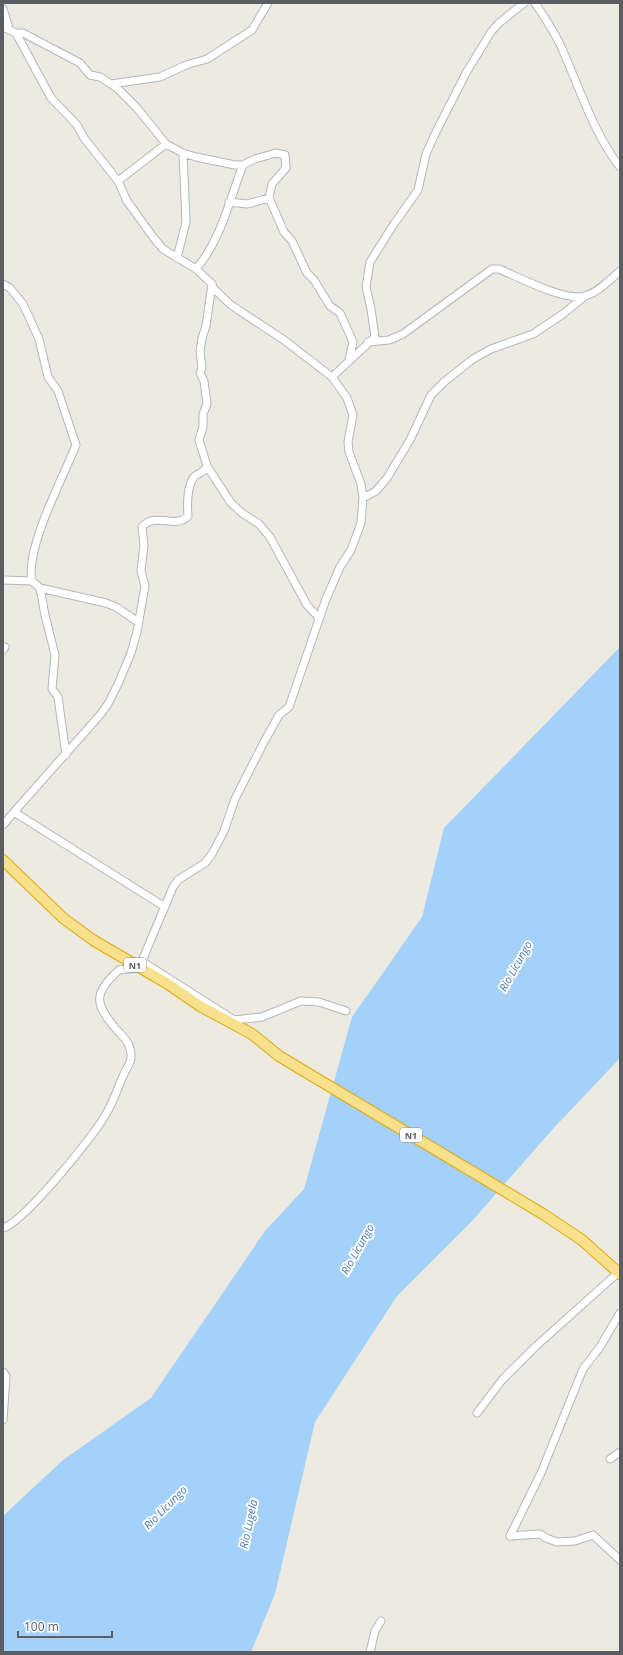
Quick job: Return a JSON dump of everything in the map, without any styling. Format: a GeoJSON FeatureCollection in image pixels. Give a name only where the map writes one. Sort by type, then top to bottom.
{"type":"FeatureCollection","features":[{"type":"Feature","properties":{"kind":"highway","name":"N1"},"geometry":{"type":"LineString","coordinates":[[3,860],[63,918],[93,940],[141,965],[200,1006],[252,1034],[279,1056],[543,1214],[582,1240],[619,1272]]}},
{"type":"Feature","properties":{"kind":"street"},"geometry":{"type":"LineString","coordinates":[[111,84],[160,77],[186,65],[208,59],[252,30],[268,3]]}},
{"type":"Feature","properties":{"kind":"street"},"geometry":{"type":"LineString","coordinates":[[332,377],[374,336],[375,330],[366,287],[370,262],[418,190],[426,154],[466,73],[491,32],[499,23],[524,3]]}},
{"type":"Feature","properties":{"kind":"street"},"geometry":{"type":"LineString","coordinates":[[535,3],[562,49],[596,126],[612,157],[620,167]]}},
{"type":"Feature","properties":{"kind":"street"},"geometry":{"type":"LineString","coordinates":[[5,8],[6,28],[16,33],[23,33],[80,63],[90,74],[100,77],[111,84],[137,108],[166,144],[196,157],[243,165]]}},
{"type":"Feature","properties":{"kind":"street"},"geometry":{"type":"LineString","coordinates":[[16,33],[51,98],[77,125],[84,138],[118,182],[127,201],[143,224],[163,248],[196,270],[212,284],[213,288],[231,305],[277,335],[332,377],[343,391],[353,415],[348,442],[349,452],[361,484],[363,498],[361,523],[351,550],[340,568],[319,618],[289,707],[279,716],[264,742],[235,799],[232,812],[215,848],[205,863],[178,880],[160,915],[141,965]]}},
{"type":"Feature","properties":{"kind":"street"},"geometry":{"type":"LineString","coordinates":[[118,182],[166,144]]}},
{"type":"Feature","properties":{"kind":"street"},"geometry":{"type":"LineString","coordinates":[[177,258],[186,222],[182,152]]}},
{"type":"Feature","properties":{"kind":"street"},"geometry":{"type":"LineString","coordinates":[[196,270],[207,256],[218,236],[243,165],[255,158],[276,153],[285,155],[286,168],[272,184],[269,198],[284,232],[292,241],[307,273],[314,280],[330,306],[340,313],[353,342],[349,360]]}},
{"type":"Feature","properties":{"kind":"street"},"geometry":{"type":"LineString","coordinates":[[229,202],[247,204],[269,198]]}},
{"type":"Feature","properties":{"kind":"street"},"geometry":{"type":"LineString","coordinates":[[368,342],[389,340],[403,334],[492,269],[499,269],[558,294],[575,297],[585,296]]}},
{"type":"Feature","properties":{"kind":"street"},"geometry":{"type":"LineString","coordinates":[[363,498],[376,491],[387,478],[410,440],[431,395],[444,382],[473,359],[491,349],[533,334],[585,296],[606,283],[620,271]]}},
{"type":"Feature","properties":{"kind":"street"},"geometry":{"type":"LineString","coordinates":[[3,284],[10,288],[23,304],[39,339],[48,377],[58,391],[76,445],[40,529],[31,563],[32,581]]}},
{"type":"Feature","properties":{"kind":"street"},"geometry":{"type":"LineString","coordinates":[[212,284],[206,326],[200,352],[202,368],[200,372],[204,381],[207,404],[203,414],[204,421],[199,440],[206,466],[231,503],[242,513],[259,524],[270,537],[307,605],[319,618]]}},
{"type":"Feature","properties":{"kind":"street"},"geometry":{"type":"LineString","coordinates":[[3,824],[66,755],[112,698],[131,653],[145,586],[141,571],[144,545],[142,527],[150,520],[176,522],[188,517],[187,504],[191,482],[196,476],[205,470],[206,466]]}},
{"type":"Feature","properties":{"kind":"street"},"geometry":{"type":"LineString","coordinates":[[3,580],[32,581],[40,588],[106,603],[138,622]]}},
{"type":"Feature","properties":{"kind":"street"},"geometry":{"type":"LineString","coordinates":[[40,588],[54,655],[52,689],[58,697],[66,755]]}},
{"type":"Feature","properties":{"kind":"street"},"geometry":{"type":"LineString","coordinates":[[14,812],[165,907]]}},
{"type":"Feature","properties":{"kind":"street"},"geometry":{"type":"LineString","coordinates":[[3,1228],[27,1210],[95,1131],[107,1114],[132,1056],[128,1040],[118,1031],[100,1008],[98,1000],[104,985],[119,970],[141,965],[234,1020],[262,1017],[301,1001],[319,1002],[346,1011]]}},
{"type":"Feature","properties":{"kind":"street"},"geometry":{"type":"LineString","coordinates":[[477,1413],[502,1380],[619,1272]]}},
{"type":"Feature","properties":{"kind":"street"},"geometry":{"type":"LineString","coordinates":[[620,1313],[600,1347],[583,1369],[541,1473],[510,1536],[540,1534],[557,1542],[575,1541],[593,1535],[620,1560]]}},
{"type":"Feature","properties":{"kind":"street"},"geometry":{"type":"LineString","coordinates":[[3,1372],[6,1376],[3,1420]]}},
{"type":"Feature","properties":{"kind":"street"},"geometry":{"type":"LineString","coordinates":[[610,1459],[620,1452]]}},
{"type":"Feature","properties":{"kind":"street"},"geometry":{"type":"LineString","coordinates":[[370,1652],[375,1630],[381,1621]]}},
{"type":"Feature","properties":{"kind":"water"},"geometry":{"type":"Polygon","coordinates":[[[620,647],[620,1058],[552,1130],[472,1221],[397,1296],[315,1422],[275,1594],[251,1652],[3,1652],[3,1516],[63,1460],[151,1398],[265,1231],[304,1189],[352,1017],[422,917],[444,828],[620,647]]]}},
{"type":"Feature","properties":{"kind":"water label","name":"Rio Licungo"},"geometry":{"type":"Point","coordinates":[515,966]}},
{"type":"Feature","properties":{"kind":"water label","name":"Rio Licungo"},"geometry":{"type":"Point","coordinates":[357,1249]}},
{"type":"Feature","properties":{"kind":"water label","name":"Rio Licungo"},"geometry":{"type":"Point","coordinates":[165,1507]}},
{"type":"Feature","properties":{"kind":"water label","name":"Rio Lugela"},"geometry":{"type":"Point","coordinates":[248,1524]}}]}
